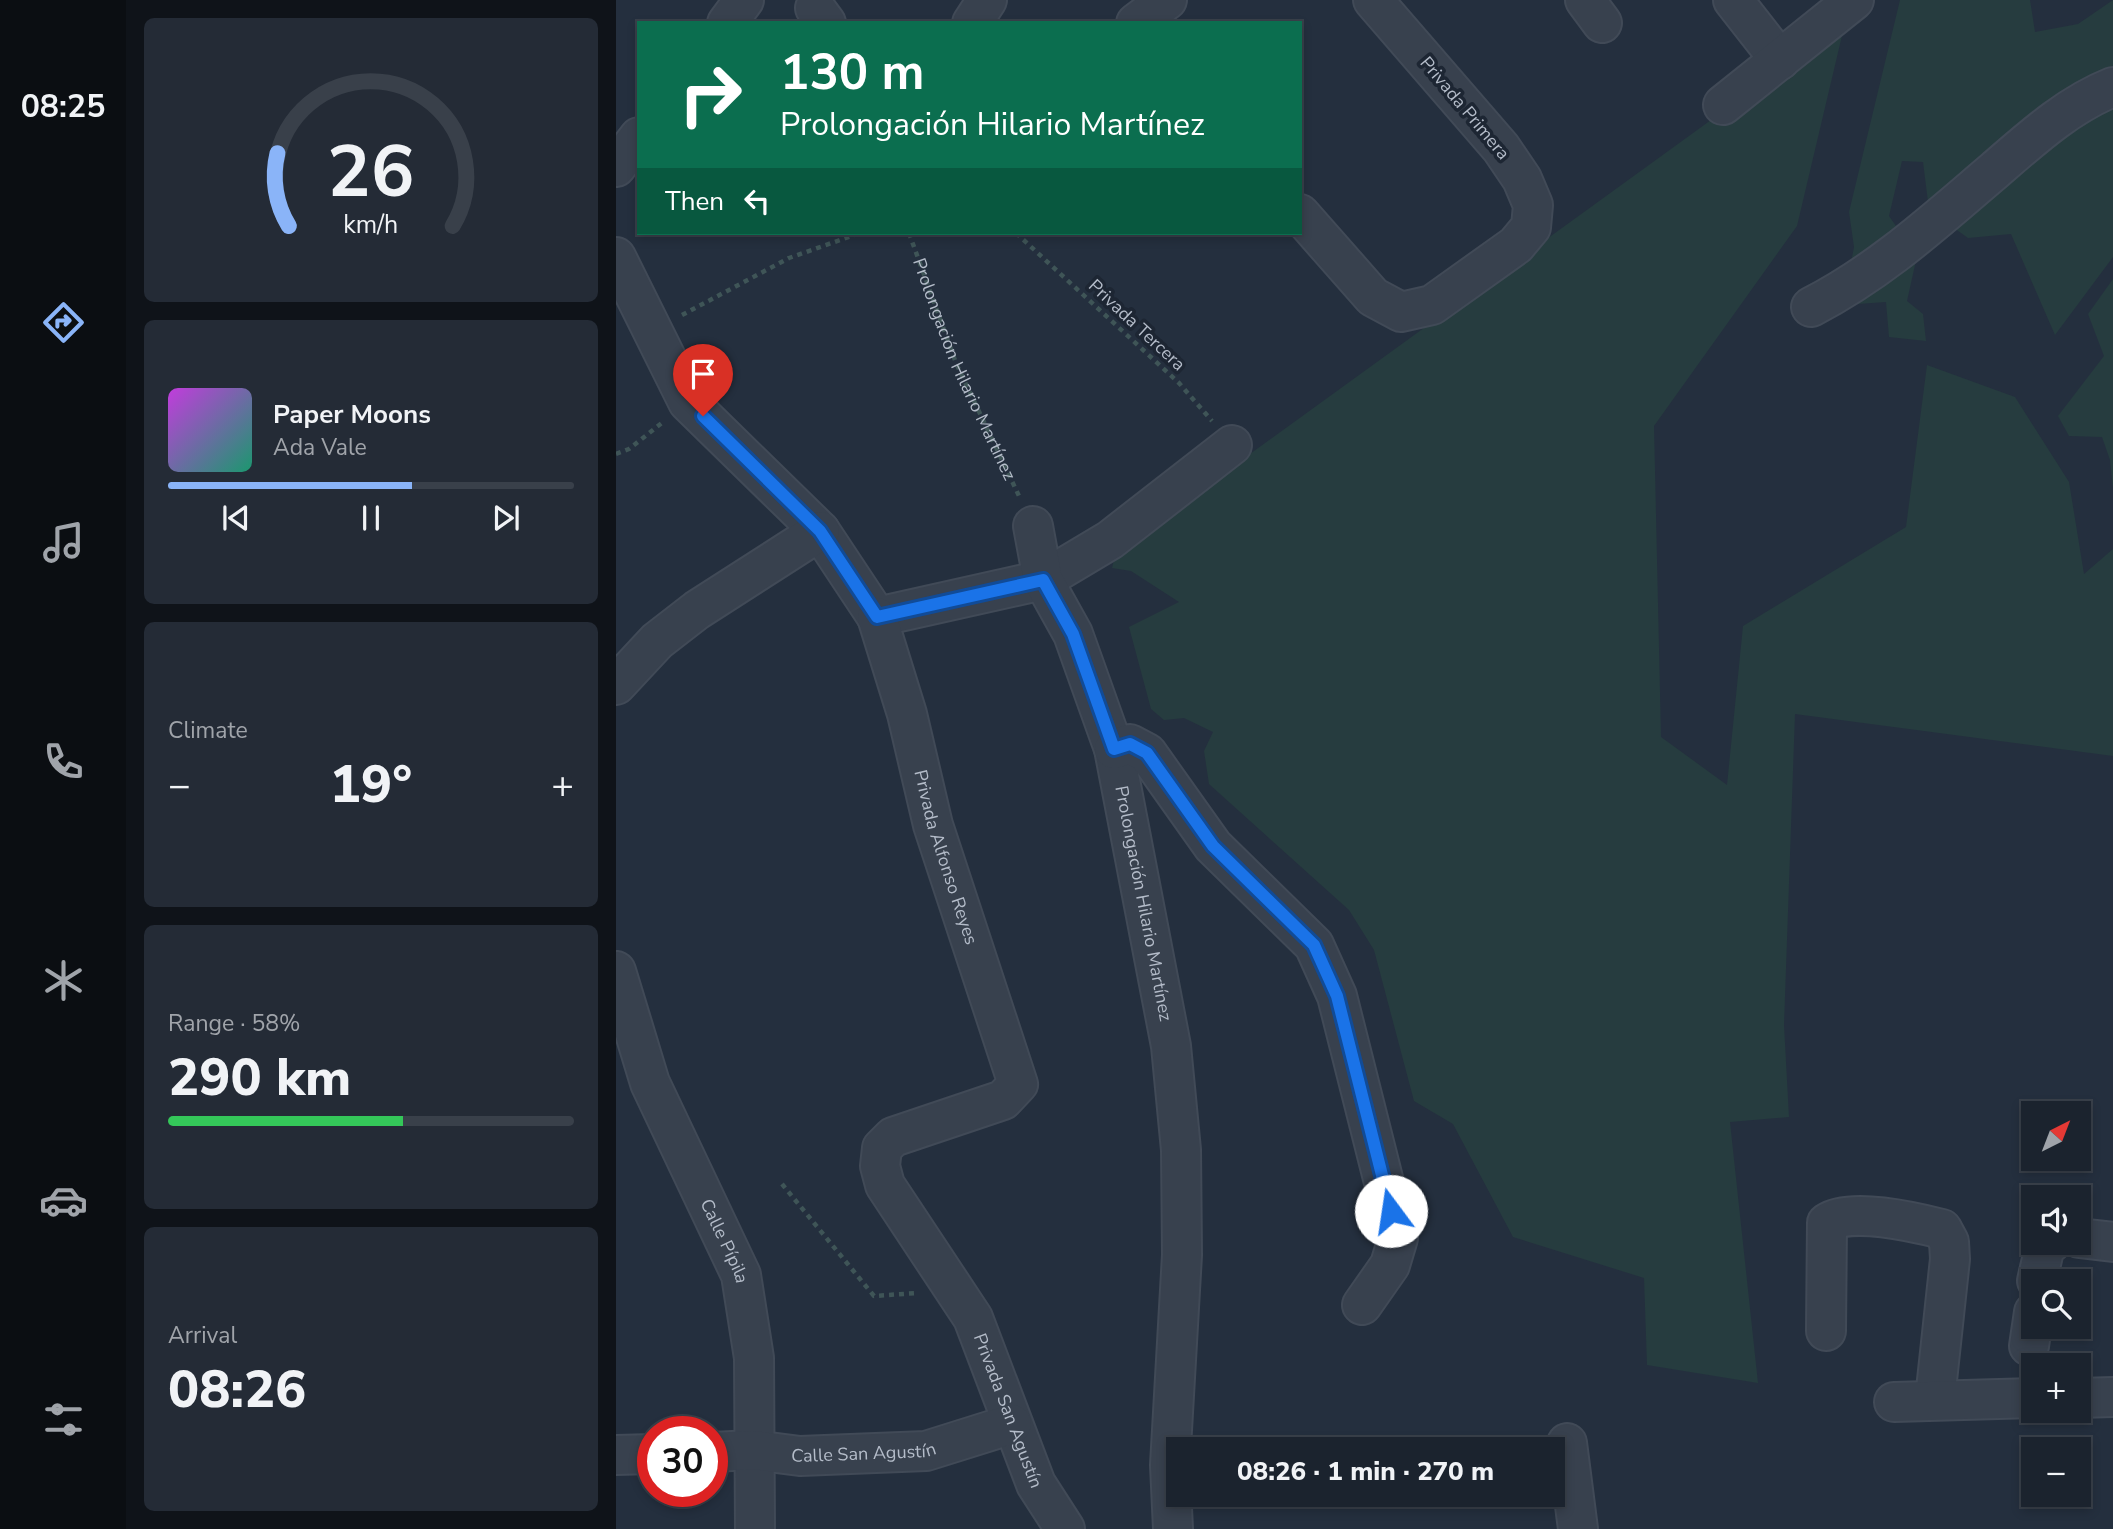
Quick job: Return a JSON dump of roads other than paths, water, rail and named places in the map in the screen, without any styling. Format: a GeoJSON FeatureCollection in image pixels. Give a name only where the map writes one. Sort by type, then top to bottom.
{"type":"FeatureCollection","features":[{"type":"Feature","properties":{"kind":"street"},"geometry":{"type":"LineString","coordinates":[[728,21],[744,0]]}},
{"type":"Feature","properties":{"kind":"street"},"geometry":{"type":"LineString","coordinates":[[973,21],[987,0]]}},
{"type":"Feature","properties":{"kind":"street"},"geometry":{"type":"LineString","coordinates":[[1139,21],[1167,0]]}},
{"type":"Feature","properties":{"kind":"street","name":"Privada Primera"},"geometry":{"type":"LineString","coordinates":[[1302,216],[1373,298],[1401,312],[1432,304],[1516,245],[1531,227],[1533,205],[1522,179],[1501,148],[1373,0]]}},
{"type":"Feature","properties":{"kind":"street"},"geometry":{"type":"LineString","coordinates":[[1733,0],[1780,60]]}},
{"type":"Feature","properties":{"kind":"street"},"geometry":{"type":"LineString","coordinates":[[1723,104],[1854,0]]}},
{"type":"Feature","properties":{"kind":"street"},"geometry":{"type":"LineString","coordinates":[[1811,307],[1858,283],[2045,127],[2088,97],[2113,87]]}},
{"type":"Feature","properties":{"kind":"street"},"geometry":{"type":"LineString","coordinates":[[616,167],[637,140]]}},
{"type":"Feature","properties":{"kind":"street","name":"Privada Alfonso Reyes"},"geometry":{"type":"LineString","coordinates":[[616,257],[688,402],[820,531],[877,617],[906,714],[948,876],[1017,1074],[1018,1084],[1013,1093]]}},
{"type":"Feature","properties":{"kind":"street"},"geometry":{"type":"LineString","coordinates":[[877,617],[1043,580],[1110,540],[1232,445]]}},
{"type":"Feature","properties":{"kind":"street","name":"Prolongación Hilario Martínez"},"geometry":{"type":"LineString","coordinates":[[1033,526],[1043,580],[1073,634],[1114,749],[1171,1046],[1181,1150],[1182,1255],[1170,1465],[1172,1529]]}},
{"type":"Feature","properties":{"kind":"street"},"geometry":{"type":"LineString","coordinates":[[616,685],[657,641],[697,610],[820,531]]}},
{"type":"Feature","properties":{"kind":"street"},"geometry":{"type":"LineString","coordinates":[[1114,749],[1130,744],[1147,753],[1213,846],[1314,945],[1337,996],[1398,1238],[1390,1265],[1362,1305]]}},
{"type":"Feature","properties":{"kind":"street","name":"Calle Pípila"},"geometry":{"type":"LineString","coordinates":[[616,971],[650,1083],[741,1275],[754,1358],[755,1529]]}},
{"type":"Feature","properties":{"kind":"street","name":"Privada San Agustín"},"geometry":{"type":"LineString","coordinates":[[1013,1093],[1003,1100],[893,1137],[882,1148],[880,1166],[885,1185],[956,1290],[987,1353],[1036,1484],[1065,1529]]}},
{"type":"Feature","properties":{"kind":"street"},"geometry":{"type":"LineString","coordinates":[[1826,1331],[1827,1223],[1837,1216],[1859,1216],[1942,1229],[1949,1242],[1950,1259],[1935,1399]]}},
{"type":"Feature","properties":{"kind":"street"},"geometry":{"type":"LineString","coordinates":[[2091,1239],[2113,1242]]}},
{"type":"Feature","properties":{"kind":"street"},"geometry":{"type":"LineString","coordinates":[[2091,1398],[2113,1397]]}},
{"type":"Feature","properties":{"kind":"street"},"geometry":{"type":"LineString","coordinates":[[1894,1402],[2021,1398]]}},
{"type":"Feature","properties":{"kind":"street","name":"Calle San Agustín"},"geometry":{"type":"LineString","coordinates":[[728,1451],[753,1450],[800,1456],[926,1451],[1012,1424]]}},
{"type":"Feature","properties":{"kind":"street"},"geometry":{"type":"LineString","coordinates":[[1567,1443],[1578,1529]]}},
{"type":"Feature","properties":{"kind":"street"},"geometry":{"type":"LineString","coordinates":[[616,1455],[637,1454]]}}]}
